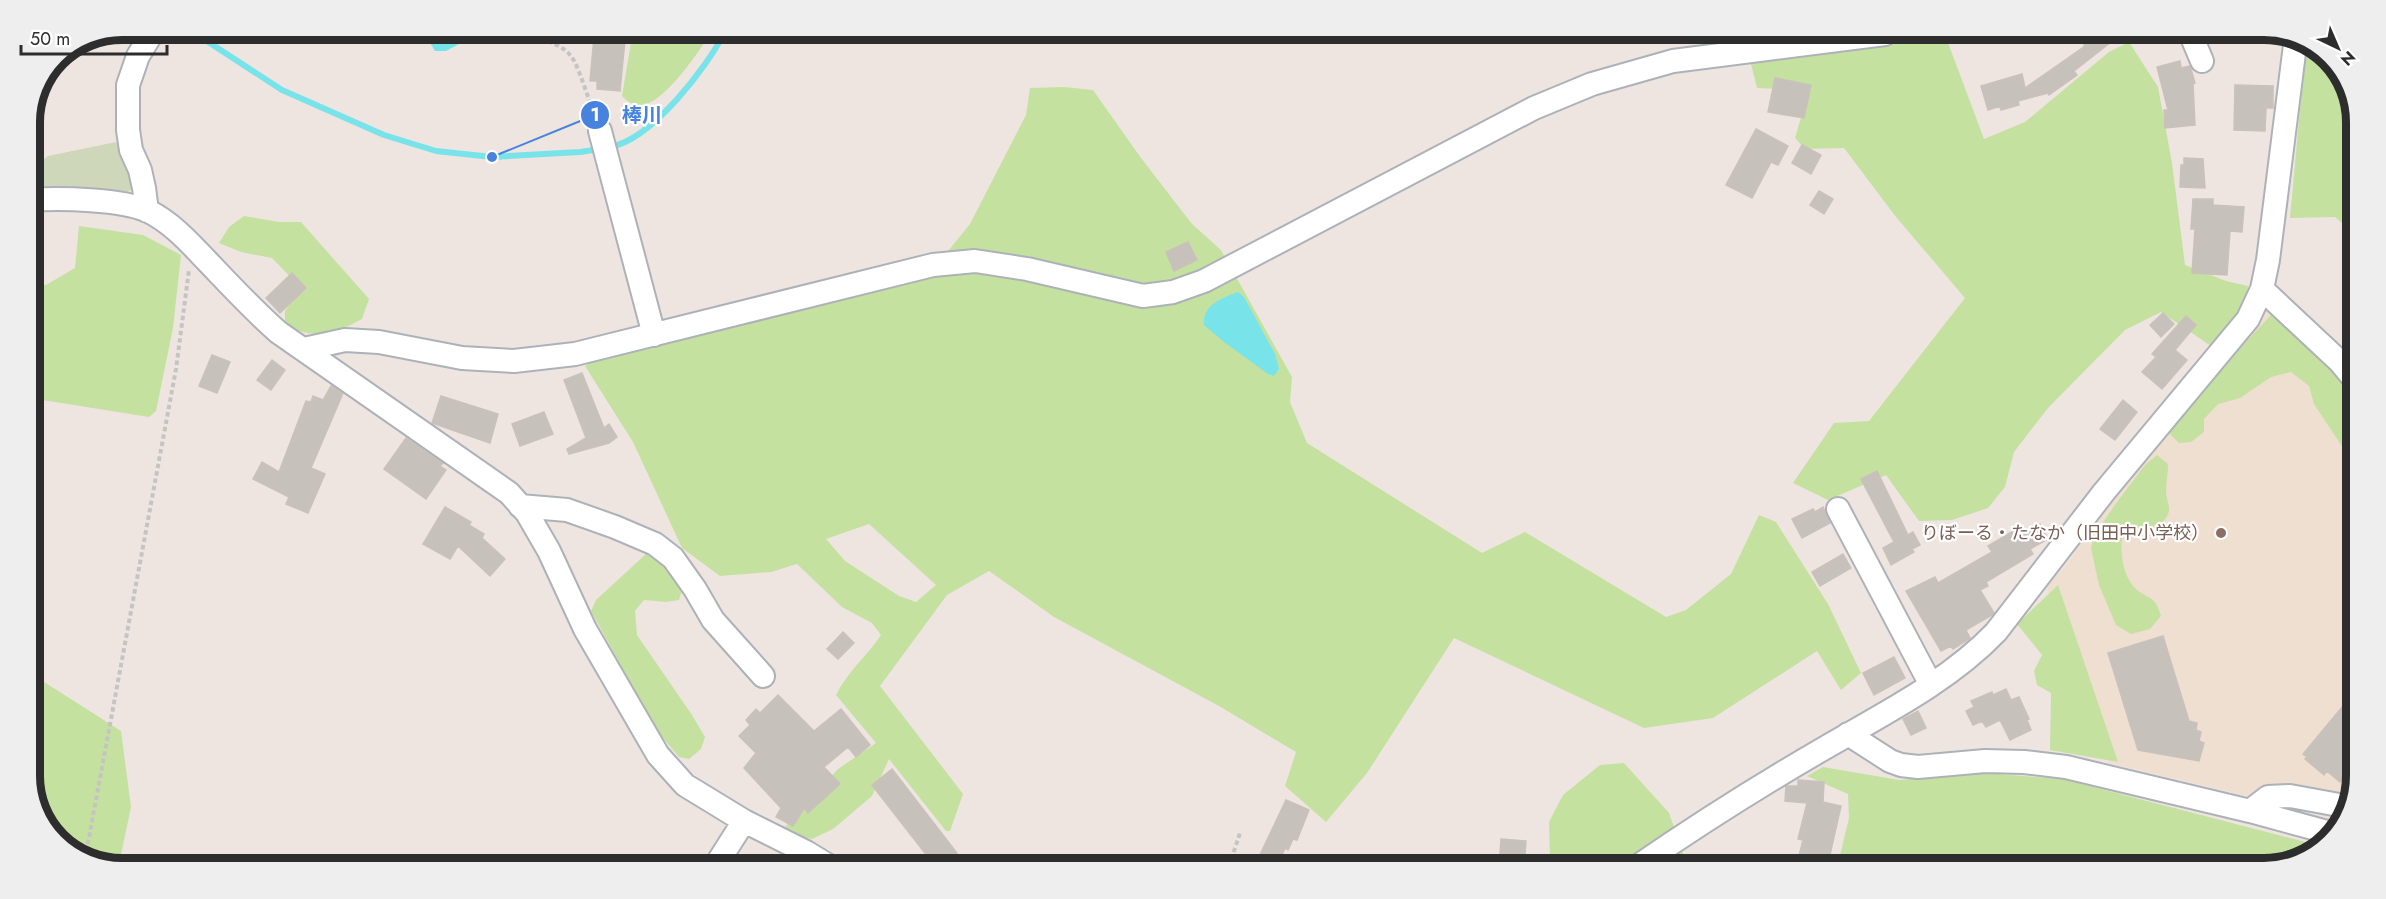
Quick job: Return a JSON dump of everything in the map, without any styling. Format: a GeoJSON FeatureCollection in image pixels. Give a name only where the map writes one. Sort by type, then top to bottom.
{"type":"FeatureCollection","features":[{"type":"Feature","properties":{"kind":"street"},"geometry":{"type":"LineString","coordinates":[[147,211],[140,170],[131,150],[128,130],[129,85],[138,56],[148,40]]}},
{"type":"Feature","properties":{"kind":"street"},"geometry":{"type":"LineString","coordinates":[[304,349],[345,340],[379,342],[462,358],[513,361],[575,354],[933,265],[975,261],[1027,269],[1143,296],[1173,292],[1204,281],[1534,108],[1592,84],[1673,61],[1837,40]]}},
{"type":"Feature","properties":{"kind":"street"},"geometry":{"type":"LineString","coordinates":[[2194,40],[2202,61]]}},
{"type":"Feature","properties":{"kind":"street"},"geometry":{"type":"LineString","coordinates":[[1650,858],[1750,792],[1931,685],[1976,653],[1996,632],[2104,492],[2248,319],[2262,290],[2295,47]]}},
{"type":"Feature","properties":{"kind":"street"},"geometry":{"type":"LineString","coordinates":[[600,131],[654,335]]}},
{"type":"Feature","properties":{"kind":"street"},"geometry":{"type":"LineString","coordinates":[[40,199],[132,205],[147,211],[174,229],[193,246],[261,317],[509,493],[549,551],[585,629],[657,755],[685,785],[744,821],[816,858]]}},
{"type":"Feature","properties":{"kind":"street"},"geometry":{"type":"LineString","coordinates":[[2262,290],[2345,369]]}},
{"type":"Feature","properties":{"kind":"street"},"geometry":{"type":"LineString","coordinates":[[520,506],[567,510],[655,544],[673,558],[713,620],[763,676]]}},
{"type":"Feature","properties":{"kind":"street"},"geometry":{"type":"LineString","coordinates":[[1838,509],[1931,685]]}},
{"type":"Feature","properties":{"kind":"street"},"geometry":{"type":"LineString","coordinates":[[1848,734],[1890,761],[1901,765],[1918,767],[1985,761],[2066,767],[2325,831]]}},
{"type":"Feature","properties":{"kind":"street"},"geometry":{"type":"LineString","coordinates":[[2250,811],[2268,797],[2290,796],[2340,805]]}},
{"type":"Feature","properties":{"kind":"street"},"geometry":{"type":"LineString","coordinates":[[720,858],[744,821]]}},
{"type":"Feature","properties":{"kind":"path"},"geometry":{"type":"LineString","coordinates":[[541,40],[549,42],[570,55],[576,65],[600,131]]}},
{"type":"Feature","properties":{"kind":"path"},"geometry":{"type":"LineString","coordinates":[[87,850],[176,369],[193,246]]}},
{"type":"Feature","properties":{"kind":"path"},"geometry":{"type":"LineString","coordinates":[[1233,858],[1240,833]]}},
{"type":"Feature","properties":{"kind":"shaded area","name":"りぼーる・たなか（旧田中小学校）"},"geometry":{"type":"Polygon","coordinates":[[[2268,304],[2345,376],[2346,777],[2341,803],[2333,819],[2270,801],[2109,763],[2045,583],[2062,571],[2117,495],[2208,381],[2257,327],[2268,304]]]}},
{"type":"Feature","properties":{"kind":"green space"},"geometry":{"type":"Polygon","coordinates":[[[631,40],[706,40],[671,86],[651,102],[639,105],[631,103],[622,96],[631,40]]]}},
{"type":"Feature","properties":{"kind":"green space"},"geometry":{"type":"Polygon","coordinates":[[[1947,40],[1984,139],[2025,122],[2109,52],[2129,42],[2158,87],[2172,163],[2185,265],[2226,281],[2248,286],[2244,311],[2214,348],[2161,312],[2125,330],[2048,408],[2014,452],[2005,487],[1988,508],[1952,520],[1919,521],[1886,475],[1828,500],[1793,483],[1834,423],[1869,421],[1965,298],[1896,217],[1844,148],[1805,149],[1795,138],[1809,90],[1757,88],[1751,64],[1904,43],[1947,40]]]}},
{"type":"Feature","properties":{"kind":"green space"},"geometry":{"type":"Polygon","coordinates":[[[2305,51],[2308,53],[2308,78],[2333,78],[2344,106],[2345,226],[2335,217],[2290,218],[2305,51]]]}},
{"type":"Feature","properties":{"kind":"green space"},"geometry":{"type":"Polygon","coordinates":[[[1064,87],[1093,90],[1141,158],[1192,224],[1221,250],[1292,377],[1290,402],[1307,443],[1482,553],[1525,532],[1666,617],[1686,610],[1731,574],[1759,515],[1776,522],[1828,604],[1861,673],[1841,690],[1817,651],[1713,718],[1644,728],[1454,638],[1367,773],[1326,822],[1285,786],[1296,752],[1219,706],[1054,617],[989,571],[947,595],[880,686],[963,794],[950,831],[946,831],[889,759],[872,796],[833,829],[812,839],[793,834],[785,827],[838,769],[876,743],[836,695],[881,635],[872,623],[842,607],[797,564],[771,572],[720,576],[682,548],[633,442],[585,366],[599,356],[931,272],[970,224],[1026,115],[1030,88],[1064,87]],[[869,524],[826,539],[845,561],[899,596],[916,602],[936,585],[869,524]]]}},
{"type":"Feature","properties":{"kind":"green space"},"geometry":{"type":"Polygon","coordinates":[[[116,142],[136,183],[126,193],[111,196],[40,186],[40,163],[48,156],[116,142]]]}},
{"type":"Feature","properties":{"kind":"green space"},"geometry":{"type":"Polygon","coordinates":[[[244,216],[279,222],[301,222],[369,299],[362,319],[342,329],[324,334],[306,333],[285,325],[285,311],[301,288],[272,258],[241,252],[219,243],[229,227],[244,216]]]}},
{"type":"Feature","properties":{"kind":"green space"},"geometry":{"type":"Polygon","coordinates":[[[79,226],[143,235],[181,255],[173,328],[156,411],[149,417],[40,400],[40,285],[46,285],[75,268],[79,226]]]}},
{"type":"Feature","properties":{"kind":"green space"},"geometry":{"type":"Polygon","coordinates":[[[2279,314],[2345,381],[2346,452],[2314,404],[2309,386],[2291,372],[2271,377],[2240,398],[2218,404],[2204,419],[2204,432],[2191,442],[2179,443],[2169,433],[2211,379],[2271,315],[2279,314]]]}},
{"type":"Feature","properties":{"kind":"green space"},"geometry":{"type":"Polygon","coordinates":[[[2157,455],[2168,464],[2166,492],[2169,511],[2162,523],[2156,527],[2122,538],[2122,551],[2128,579],[2137,590],[2155,602],[2161,616],[2150,629],[2131,634],[2116,625],[2099,585],[2091,548],[2094,535],[2117,502],[2145,465],[2157,455]]]}},
{"type":"Feature","properties":{"kind":"green space"},"geometry":{"type":"Polygon","coordinates":[[[647,553],[655,555],[684,584],[679,600],[666,602],[644,600],[635,611],[637,635],[705,737],[701,749],[689,759],[679,757],[657,731],[591,611],[596,600],[647,553]]]}},
{"type":"Feature","properties":{"kind":"green space"},"geometry":{"type":"Polygon","coordinates":[[[2058,585],[2118,762],[2050,750],[2051,693],[2037,685],[2034,671],[2042,655],[2017,624],[2058,585]]]}},
{"type":"Feature","properties":{"kind":"green space"},"geometry":{"type":"Polygon","coordinates":[[[41,680],[121,731],[131,807],[120,858],[106,857],[77,845],[51,818],[42,793],[41,782],[41,680]]]}},
{"type":"Feature","properties":{"kind":"green space"},"geometry":{"type":"Polygon","coordinates":[[[1624,763],[1669,813],[1685,858],[1550,858],[1549,822],[1563,795],[1600,765],[1624,763]]]}},
{"type":"Feature","properties":{"kind":"green space"},"geometry":{"type":"Polygon","coordinates":[[[1823,767],[1899,780],[1983,773],[2062,779],[2311,843],[2285,856],[2274,858],[1839,858],[1849,818],[1848,794],[1807,776],[1823,767]]]}},
{"type":"Feature","properties":{"kind":"water"},"geometry":{"type":"Polygon","coordinates":[[[459,40],[459,44],[446,51],[435,51],[429,41],[459,40]]]}},
{"type":"Feature","properties":{"kind":"water"},"geometry":{"type":"Polygon","coordinates":[[[1238,292],[1244,297],[1275,354],[1279,369],[1274,376],[1224,342],[1204,325],[1206,312],[1210,307],[1238,292]]]}},
{"type":"Feature","properties":{"kind":"building"},"geometry":{"type":"Polygon","coordinates":[[[594,40],[625,40],[620,91],[597,89],[597,81],[590,81],[594,40]]]}},
{"type":"Feature","properties":{"kind":"building"},"geometry":{"type":"Polygon","coordinates":[[[2114,40],[2074,71],[2077,75],[2049,95],[2048,93],[2018,101],[2019,105],[2001,110],[2000,106],[1988,110],[1981,86],[2022,74],[2025,88],[2085,46],[2082,42],[2114,40]]]}},
{"type":"Feature","properties":{"kind":"building"},"geometry":{"type":"Polygon","coordinates":[[[2180,61],[2181,68],[2190,66],[2195,83],[2193,84],[2195,125],[2165,128],[2164,110],[2168,110],[2157,67],[2180,61]]]}},
{"type":"Feature","properties":{"kind":"building"},"geometry":{"type":"Polygon","coordinates":[[[1775,78],[1811,85],[1804,118],[1768,112],[1775,78]]]}},
{"type":"Feature","properties":{"kind":"building"},"geometry":{"type":"Polygon","coordinates":[[[2235,85],[2273,86],[2273,108],[2266,108],[2265,131],[2234,130],[2235,85]]]}},
{"type":"Feature","properties":{"kind":"building"},"geometry":{"type":"Polygon","coordinates":[[[1756,129],[1788,146],[1778,165],[1771,162],[1752,198],[1726,185],[1756,129]]]}},
{"type":"Feature","properties":{"kind":"building"},"geometry":{"type":"Polygon","coordinates":[[[1802,145],[1821,155],[1811,174],[1792,163],[1802,145]]]}},
{"type":"Feature","properties":{"kind":"building"},"geometry":{"type":"Polygon","coordinates":[[[2184,158],[2203,159],[2205,188],[2180,187],[2181,165],[2184,165],[2184,158]]]}},
{"type":"Feature","properties":{"kind":"building"},"geometry":{"type":"Polygon","coordinates":[[[1819,191],[1833,199],[1824,214],[1810,205],[1819,191]]]}},
{"type":"Feature","properties":{"kind":"building"},"geometry":{"type":"Polygon","coordinates":[[[2193,199],[2213,199],[2213,205],[2244,207],[2242,232],[2230,231],[2227,275],[2192,273],[2195,229],[2191,229],[2193,199]]]}},
{"type":"Feature","properties":{"kind":"building"},"geometry":{"type":"Polygon","coordinates":[[[1188,242],[1197,260],[1174,271],[1166,252],[1188,242]]]}},
{"type":"Feature","properties":{"kind":"building"},"geometry":{"type":"Polygon","coordinates":[[[292,273],[306,288],[280,313],[266,298],[292,273]]]}},
{"type":"Feature","properties":{"kind":"building"},"geometry":{"type":"Polygon","coordinates":[[[2163,313],[2174,324],[2161,337],[2150,325],[2163,313]]]}},
{"type":"Feature","properties":{"kind":"building"},"geometry":{"type":"Polygon","coordinates":[[[2186,316],[2196,325],[2175,350],[2187,360],[2162,389],[2142,372],[2156,357],[2152,354],[2186,316]]]}},
{"type":"Feature","properties":{"kind":"building"},"geometry":{"type":"Polygon","coordinates":[[[212,355],[230,362],[217,393],[199,386],[212,355]]]}},
{"type":"Feature","properties":{"kind":"building"},"geometry":{"type":"Polygon","coordinates":[[[272,360],[285,370],[271,390],[257,380],[272,360]]]}},
{"type":"Feature","properties":{"kind":"building"},"geometry":{"type":"Polygon","coordinates":[[[582,373],[604,428],[609,424],[617,437],[609,443],[569,454],[567,449],[586,438],[564,380],[582,373]]]}},
{"type":"Feature","properties":{"kind":"building"},"geometry":{"type":"Polygon","coordinates":[[[331,386],[343,393],[311,468],[325,474],[308,513],[286,504],[289,497],[253,479],[262,462],[279,472],[306,401],[311,402],[313,396],[323,400],[331,386]]]}},
{"type":"Feature","properties":{"kind":"building"},"geometry":{"type":"Polygon","coordinates":[[[441,396],[498,414],[490,443],[432,423],[441,396]]]}},
{"type":"Feature","properties":{"kind":"building"},"geometry":{"type":"Polygon","coordinates":[[[2123,400],[2137,412],[2115,440],[2100,429],[2123,400]]]}},
{"type":"Feature","properties":{"kind":"building"},"geometry":{"type":"Polygon","coordinates":[[[544,412],[553,434],[520,446],[512,424],[544,412]]]}},
{"type":"Feature","properties":{"kind":"building"},"geometry":{"type":"Polygon","coordinates":[[[406,438],[443,463],[440,466],[446,470],[426,499],[384,469],[406,438]]]}},
{"type":"Feature","properties":{"kind":"building"},"geometry":{"type":"Polygon","coordinates":[[[1877,471],[1908,535],[1913,532],[1920,545],[1912,549],[1914,552],[1891,565],[1883,548],[1894,542],[1861,479],[1877,471]]]}},
{"type":"Feature","properties":{"kind":"building"},"geometry":{"type":"Polygon","coordinates":[[[445,507],[471,522],[469,525],[484,534],[482,538],[505,559],[490,576],[458,546],[450,559],[423,544],[445,507]]]}},
{"type":"Feature","properties":{"kind":"building"},"geometry":{"type":"Polygon","coordinates":[[[1823,507],[1830,523],[1802,538],[1792,519],[1823,507]]]}},
{"type":"Feature","properties":{"kind":"building"},"geometry":{"type":"Polygon","coordinates":[[[2040,524],[2048,539],[2030,549],[2033,554],[1986,582],[1988,586],[1980,590],[1994,613],[1966,630],[1970,638],[1966,641],[1953,649],[1951,646],[1941,651],[1906,591],[1935,577],[1938,583],[1992,552],[1988,546],[2020,527],[2024,534],[2040,524]]]}},
{"type":"Feature","properties":{"kind":"building"},"geometry":{"type":"Polygon","coordinates":[[[1843,554],[1851,568],[1820,586],[1812,572],[1843,554]]]}},
{"type":"Feature","properties":{"kind":"building"},"geometry":{"type":"Polygon","coordinates":[[[843,632],[854,643],[838,659],[827,649],[843,632]]]}},
{"type":"Feature","properties":{"kind":"building"},"geometry":{"type":"Polygon","coordinates":[[[2163,636],[2189,721],[2197,723],[2196,730],[2201,732],[2199,741],[2204,743],[2199,761],[2138,750],[2108,653],[2163,636]]]}},
{"type":"Feature","properties":{"kind":"building"},"geometry":{"type":"Polygon","coordinates":[[[1894,657],[1905,678],[1874,695],[1863,673],[1894,657]]]}},
{"type":"Feature","properties":{"kind":"building"},"geometry":{"type":"Polygon","coordinates":[[[2006,689],[2011,700],[2019,697],[2029,719],[2027,720],[2031,730],[2010,740],[2000,720],[1986,727],[1982,721],[1973,725],[1966,711],[1974,707],[1971,701],[2006,689]]]}},
{"type":"Feature","properties":{"kind":"building"},"geometry":{"type":"Polygon","coordinates":[[[778,695],[814,731],[841,709],[870,745],[856,757],[848,747],[824,767],[840,784],[808,813],[804,808],[793,826],[776,817],[781,808],[744,768],[756,753],[739,736],[750,725],[746,720],[756,709],[760,713],[778,695]]]}},
{"type":"Feature","properties":{"kind":"building"},"geometry":{"type":"Polygon","coordinates":[[[2346,702],[2346,775],[2340,782],[2327,771],[2324,775],[2305,759],[2307,757],[2303,754],[2346,702]]]}},
{"type":"Feature","properties":{"kind":"building"},"geometry":{"type":"Polygon","coordinates":[[[1918,711],[1926,728],[1911,735],[1903,719],[1918,711]]]}},
{"type":"Feature","properties":{"kind":"building"},"geometry":{"type":"Polygon","coordinates":[[[892,769],[957,853],[950,858],[929,858],[872,785],[892,769]]]}},
{"type":"Feature","properties":{"kind":"building"},"geometry":{"type":"Polygon","coordinates":[[[1798,780],[1824,782],[1823,802],[1841,806],[1829,858],[1798,858],[1803,840],[1798,839],[1807,803],[1785,801],[1786,786],[1798,786],[1798,780]]]}},
{"type":"Feature","properties":{"kind":"building"},"geometry":{"type":"Polygon","coordinates":[[[1286,800],[1309,810],[1297,840],[1293,839],[1288,850],[1285,848],[1281,858],[1258,858],[1286,800]]]}},
{"type":"Feature","properties":{"kind":"building"},"geometry":{"type":"Polygon","coordinates":[[[1501,839],[1526,841],[1525,858],[1500,858],[1501,839]]]}},
{"type":"Feature","properties":{"kind":"waterway"},"geometry":{"type":"LineString","coordinates":[[205,40],[282,90],[384,135],[436,151],[492,157],[600,149]]}},
{"type":"Feature","properties":{"kind":"waterway"},"geometry":{"type":"LineString","coordinates":[[610,147],[643,131],[660,117],[692,82],[720,40]]}},
{"type":"Feature","properties":{"kind":"place","name":"棒川"},"geometry":{"type":"Point","coordinates":[492,157]}},
{"type":"Feature","properties":{"kind":"place","name":"りぼーる・たなか（旧田中小学校）"},"geometry":{"type":"Point","coordinates":[2221,533]}}]}
